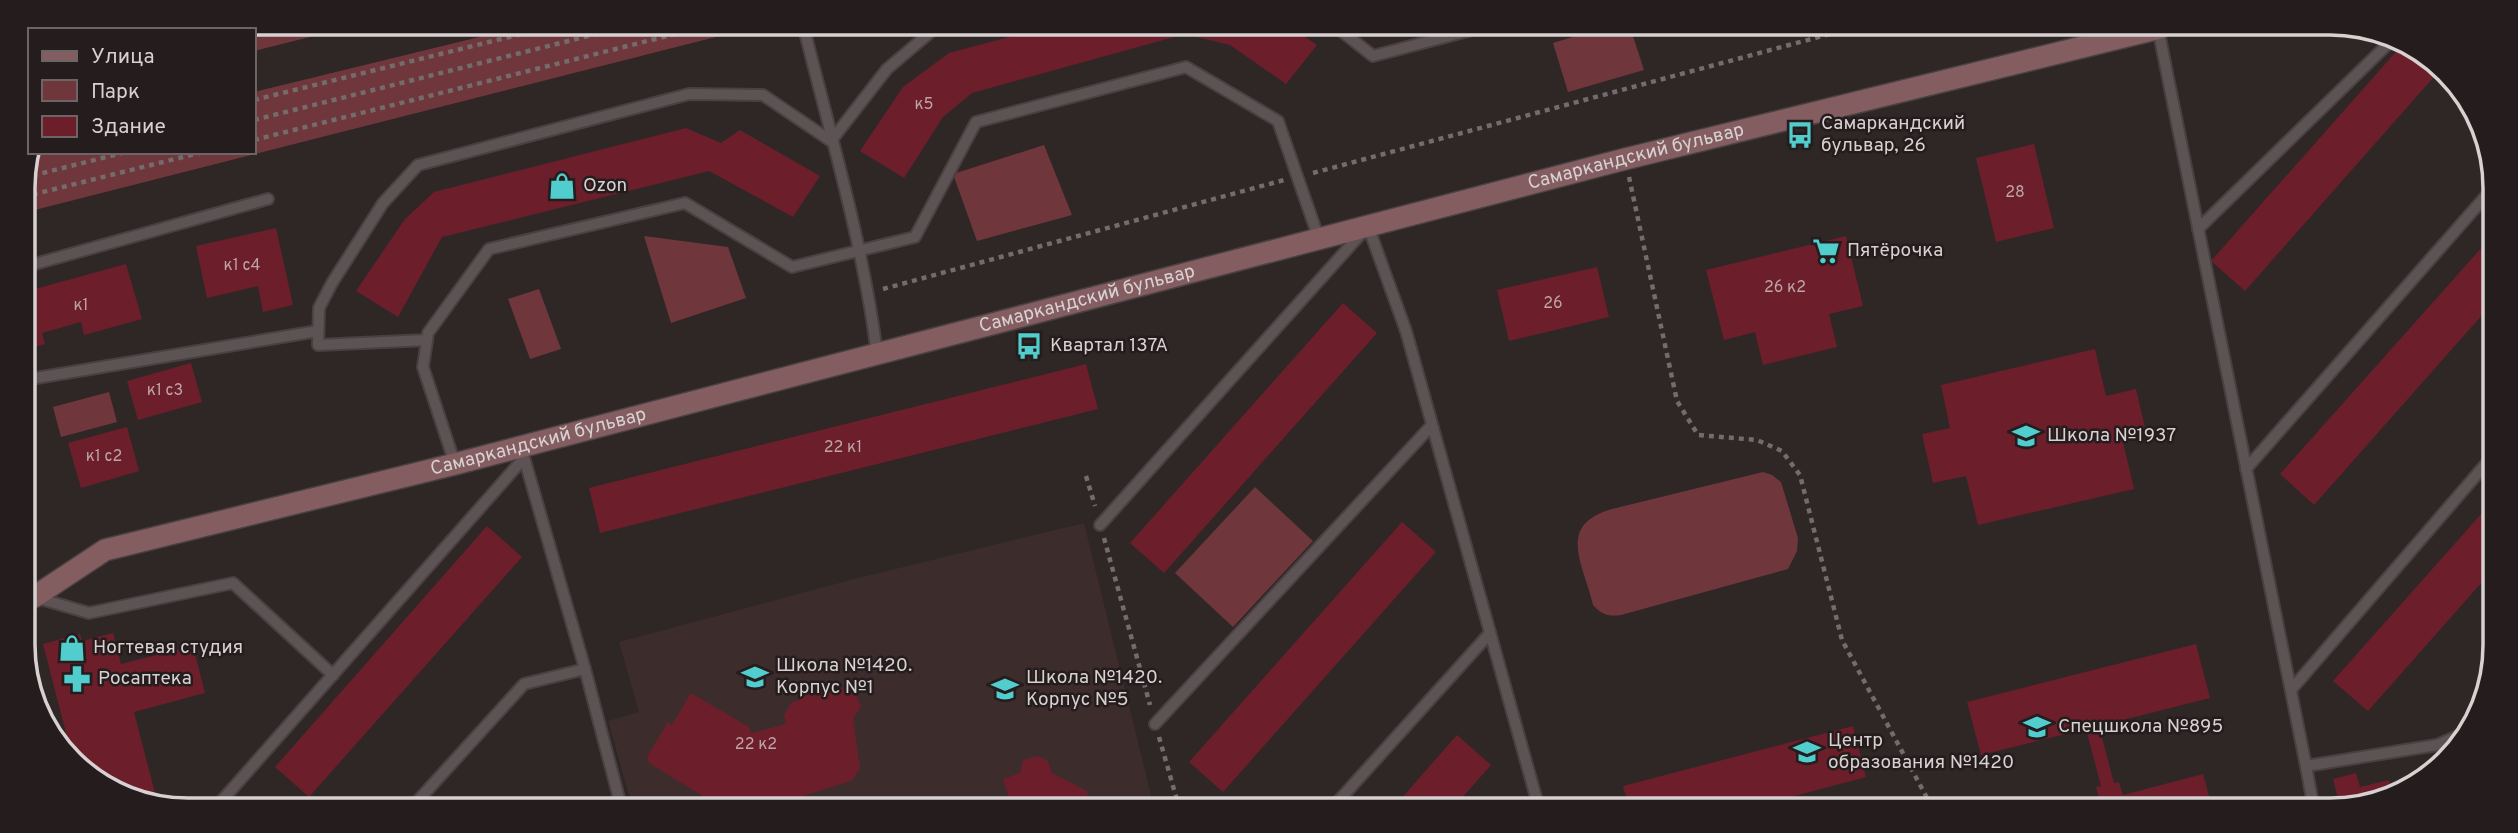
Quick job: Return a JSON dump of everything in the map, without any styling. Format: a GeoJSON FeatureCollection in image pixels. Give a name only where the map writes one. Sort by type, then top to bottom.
{"type":"FeatureCollection","features":[{"type":"Feature","properties":{"kind":"street","name":"Самаркандский бульвар"},"geometry":{"type":"LineString","coordinates":[[35,594],[104,550],[454,464],[522,452],[877,354],[1625,159],[2130,35]]}},
{"type":"Feature","properties":{"kind":"lane"},"geometry":{"type":"LineString","coordinates":[[806,35],[860,251],[877,354]]}},
{"type":"Feature","properties":{"kind":"lane"},"geometry":{"type":"LineString","coordinates":[[831,141],[887,69],[927,35]]}},
{"type":"Feature","properties":{"kind":"lane"},"geometry":{"type":"LineString","coordinates":[[1346,35],[1373,56],[1454,35]]}},
{"type":"Feature","properties":{"kind":"lane"},"geometry":{"type":"LineString","coordinates":[[2160,35],[2312,798]]}},
{"type":"Feature","properties":{"kind":"lane"},"geometry":{"type":"LineString","coordinates":[[2198,229],[2386,46]]}},
{"type":"Feature","properties":{"kind":"lane"},"geometry":{"type":"LineString","coordinates":[[454,464],[423,367],[428,333],[489,249],[685,203],[792,267],[915,237],[976,122],[1186,67],[1278,121],[1319,239]]}},
{"type":"Feature","properties":{"kind":"lane"},"geometry":{"type":"LineString","coordinates":[[427,340],[318,345],[319,309],[332,283],[383,203],[418,166],[689,94],[762,94],[831,141]]}},
{"type":"Feature","properties":{"kind":"lane"},"geometry":{"type":"LineString","coordinates":[[35,264],[268,199]]}},
{"type":"Feature","properties":{"kind":"lane"},"geometry":{"type":"LineString","coordinates":[[2246,469],[2483,199]]}},
{"type":"Feature","properties":{"kind":"lane"},"geometry":{"type":"LineString","coordinates":[[1100,525],[1368,226],[1405,331],[1536,798]]}},
{"type":"Feature","properties":{"kind":"lane"},"geometry":{"type":"LineString","coordinates":[[35,378],[318,331]]}},
{"type":"Feature","properties":{"kind":"lane"},"geometry":{"type":"LineString","coordinates":[[1155,724],[1432,425]]}},
{"type":"Feature","properties":{"kind":"lane"},"geometry":{"type":"LineString","coordinates":[[522,452],[585,669],[619,798]]}},
{"type":"Feature","properties":{"kind":"lane"},"geometry":{"type":"LineString","coordinates":[[224,798],[333,675],[522,452]]}},
{"type":"Feature","properties":{"kind":"lane"},"geometry":{"type":"LineString","coordinates":[[2291,690],[2483,467]]}},
{"type":"Feature","properties":{"kind":"lane"},"geometry":{"type":"LineString","coordinates":[[35,600],[89,613],[233,583],[333,675]]}},
{"type":"Feature","properties":{"kind":"lane"},"geometry":{"type":"LineString","coordinates":[[1341,798],[1490,633]]}},
{"type":"Feature","properties":{"kind":"lane"},"geometry":{"type":"LineString","coordinates":[[420,798],[524,684],[585,669]]}},
{"type":"Feature","properties":{"kind":"lane"},"geometry":{"type":"LineString","coordinates":[[2306,766],[2437,745],[2450,739]]}},
{"type":"Feature","properties":{"kind":"path"},"geometry":{"type":"LineString","coordinates":[[256,100],[517,35]]}},
{"type":"Feature","properties":{"kind":"path"},"geometry":{"type":"LineString","coordinates":[[256,119],[592,35]]}},
{"type":"Feature","properties":{"kind":"path"},"geometry":{"type":"LineString","coordinates":[[256,139],[671,35]]}},
{"type":"Feature","properties":{"kind":"path"},"geometry":{"type":"LineString","coordinates":[[869,293],[1826,35]]}},
{"type":"Feature","properties":{"kind":"path"},"geometry":{"type":"LineString","coordinates":[[35,175],[118,154]]}},
{"type":"Feature","properties":{"kind":"path"},"geometry":{"type":"LineString","coordinates":[[35,194],[195,154]]}},
{"type":"Feature","properties":{"kind":"path"},"geometry":{"type":"LineString","coordinates":[[1625,159],[1678,401],[1698,435],[1757,440],[1782,451],[1800,475],[1842,640],[1927,798]]}},
{"type":"Feature","properties":{"kind":"path"},"geometry":{"type":"LineString","coordinates":[[1086,476],[1176,798]]}},
{"type":"Feature","properties":{"kind":"shaded area"},"geometry":{"type":"Polygon","coordinates":[[[1084,523],[1152,798],[630,798],[608,721],[639,712],[619,642],[854,579],[1084,523]]]}},
{"type":"Feature","properties":{"kind":"green space"},"geometry":{"type":"Polygon","coordinates":[[[256,35],[318,35],[256,50],[256,35]]]}},
{"type":"Feature","properties":{"kind":"green space"},"geometry":{"type":"Polygon","coordinates":[[[488,35],[724,35],[256,154],[256,92],[488,35]]]}},
{"type":"Feature","properties":{"kind":"green space"},"geometry":{"type":"Polygon","coordinates":[[[1579,35],[1633,35],[1644,70],[1568,92],[1553,43],[1579,35]]]}},
{"type":"Feature","properties":{"kind":"green space"},"geometry":{"type":"Polygon","coordinates":[[[1044,145],[1072,215],[977,241],[953,174],[1044,145]]]}},
{"type":"Feature","properties":{"kind":"green space"},"geometry":{"type":"Polygon","coordinates":[[[39,154],[255,154],[35,210],[35,178],[39,154]]]}},
{"type":"Feature","properties":{"kind":"green space"},"geometry":{"type":"Polygon","coordinates":[[[644,236],[728,247],[746,298],[671,323],[644,236]]]}},
{"type":"Feature","properties":{"kind":"green space"},"geometry":{"type":"Polygon","coordinates":[[[539,289],[561,349],[530,359],[508,299],[539,289]]]}},
{"type":"Feature","properties":{"kind":"green space"},"geometry":{"type":"Polygon","coordinates":[[[109,392],[117,422],[61,437],[53,407],[109,392]]]}},
{"type":"Feature","properties":{"kind":"green space"},"geometry":{"type":"Polygon","coordinates":[[[1763,472],[1781,482],[1798,538],[1797,551],[1788,569],[1621,615],[1605,614],[1593,605],[1578,547],[1579,535],[1584,525],[1595,516],[1612,509],[1763,472]]]}},
{"type":"Feature","properties":{"kind":"green space"},"geometry":{"type":"Polygon","coordinates":[[[1255,487],[1313,541],[1233,627],[1175,573],[1255,487]]]}},
{"type":"Feature","properties":{"kind":"building"},"geometry":{"type":"Polygon","coordinates":[[[1016,35],[1181,35],[972,93],[943,117],[904,178],[860,151],[903,87],[949,53],[1016,35]]]}},
{"type":"Feature","properties":{"kind":"building"},"geometry":{"type":"Polygon","coordinates":[[[1189,35],[1302,35],[1317,45],[1286,84],[1230,45],[1189,35]]]}},
{"type":"Feature","properties":{"kind":"building"},"geometry":{"type":"Polygon","coordinates":[[[2397,51],[2434,76],[2245,291],[2211,261],[2397,51]]]}},
{"type":"Feature","properties":{"kind":"building"},"geometry":{"type":"Polygon","coordinates":[[[686,128],[721,143],[740,130],[820,176],[793,217],[709,171],[442,237],[398,317],[356,291],[405,219],[434,192],[686,128]]]}},
{"type":"Feature","properties":{"kind":"building"},"geometry":{"type":"Polygon","coordinates":[[[2034,144],[2054,228],[1996,242],[1976,158],[2034,144]]]}},
{"type":"Feature","properties":{"kind":"building"},"geometry":{"type":"Polygon","coordinates":[[[276,228],[293,305],[263,312],[258,286],[207,298],[196,246],[276,228]]]}},
{"type":"Feature","properties":{"kind":"building"},"geometry":{"type":"Polygon","coordinates":[[[1846,236],[1863,306],[1829,314],[1837,347],[1763,365],[1755,332],[1724,340],[1706,270],[1846,236]]]}},
{"type":"Feature","properties":{"kind":"building"},"geometry":{"type":"Polygon","coordinates":[[[2483,246],[2483,314],[2314,505],[2280,474],[2483,246]]]}},
{"type":"Feature","properties":{"kind":"building"},"geometry":{"type":"Polygon","coordinates":[[[126,264],[142,319],[84,335],[81,322],[42,333],[45,344],[35,347],[35,289],[126,264]]]}},
{"type":"Feature","properties":{"kind":"building"},"geometry":{"type":"Polygon","coordinates":[[[1597,267],[1609,317],[1509,341],[1497,290],[1597,267]]]}},
{"type":"Feature","properties":{"kind":"building"},"geometry":{"type":"Polygon","coordinates":[[[1343,303],[1377,333],[1164,573],[1130,543],[1343,303]]]}},
{"type":"Feature","properties":{"kind":"building","name":"Школа №1937"},"geometry":{"type":"Polygon","coordinates":[[[2095,349],[2106,396],[2136,389],[2146,432],[2122,438],[2134,489],[1978,525],[1966,476],[1933,483],[1922,434],[1950,428],[1941,385],[2095,349]]]}},
{"type":"Feature","properties":{"kind":"building"},"geometry":{"type":"Polygon","coordinates":[[[191,363],[202,402],[138,420],[127,381],[191,363]]]}},
{"type":"Feature","properties":{"kind":"building"},"geometry":{"type":"Polygon","coordinates":[[[1086,364],[1098,409],[600,533],[589,488],[1086,364]]]}},
{"type":"Feature","properties":{"kind":"building"},"geometry":{"type":"Polygon","coordinates":[[[127,427],[139,471],[81,488],[68,443],[127,427]]]}},
{"type":"Feature","properties":{"kind":"building"},"geometry":{"type":"Polygon","coordinates":[[[2483,512],[2483,581],[2368,711],[2333,681],[2483,512]]]}},
{"type":"Feature","properties":{"kind":"building"},"geometry":{"type":"Polygon","coordinates":[[[1402,522],[1436,552],[1223,792],[1189,762],[1402,522]]]}},
{"type":"Feature","properties":{"kind":"building"},"geometry":{"type":"Polygon","coordinates":[[[487,526],[522,557],[309,797],[275,767],[487,526]]]}},
{"type":"Feature","properties":{"kind":"building"},"geometry":{"type":"Polygon","coordinates":[[[113,633],[121,664],[193,646],[205,693],[134,712],[155,794],[111,778],[80,753],[67,739],[43,644],[80,634],[82,641],[113,633]]]}},
{"type":"Feature","properties":{"kind":"building","name":"Спецшкола №895"},"geometry":{"type":"Polygon","coordinates":[[[2196,644],[2210,698],[2099,726],[2114,783],[2119,782],[2123,795],[2203,774],[2210,798],[2099,798],[2096,787],[2101,786],[2086,729],[1981,755],[1967,702],[2196,644]]]}},
{"type":"Feature","properties":{"kind":"building"},"geometry":{"type":"Polygon","coordinates":[[[812,682],[830,692],[841,688],[857,697],[861,706],[853,719],[860,768],[853,780],[803,798],[706,798],[649,763],[647,757],[668,722],[672,725],[691,693],[749,727],[751,733],[786,724],[784,715],[792,702],[800,700],[812,682]]]}},
{"type":"Feature","properties":{"kind":"building","name":"Центр образования №1420"},"geometry":{"type":"Polygon","coordinates":[[[1853,726],[1866,777],[1787,798],[1626,798],[1623,786],[1853,726]]]}},
{"type":"Feature","properties":{"kind":"building"},"geometry":{"type":"Polygon","coordinates":[[[1457,735],[1491,765],[1462,798],[1402,798],[1457,735]]]}},
{"type":"Feature","properties":{"kind":"building"},"geometry":{"type":"Polygon","coordinates":[[[1038,756],[1048,761],[1052,773],[1087,791],[1088,798],[1009,798],[1003,779],[1020,773],[1023,760],[1038,756]]]}},
{"type":"Feature","properties":{"kind":"building"},"geometry":{"type":"Polygon","coordinates":[[[2356,773],[2360,787],[2389,780],[2390,785],[2370,793],[2338,798],[2333,779],[2356,773]]]}},
{"type":"Feature","properties":{"kind":"place","name":"Самаркандский бульвар, 26"},"geometry":{"type":"Point","coordinates":[1800,135]}},
{"type":"Feature","properties":{"kind":"place","name":"Ozon"},"geometry":{"type":"Point","coordinates":[562,186]}},
{"type":"Feature","properties":{"kind":"place","name":"Пятёрочка"},"geometry":{"type":"Point","coordinates":[1826,251]}},
{"type":"Feature","properties":{"kind":"place","name":"Квартал 137А"},"geometry":{"type":"Point","coordinates":[1029,346]}},
{"type":"Feature","properties":{"kind":"place","name":"Школа №1937"},"geometry":{"type":"Point","coordinates":[2026,436]}},
{"type":"Feature","properties":{"kind":"place","name":"Ногтевая студия"},"geometry":{"type":"Point","coordinates":[72,648]}},
{"type":"Feature","properties":{"kind":"place","name":"Школа №1420. Корпус №1"},"geometry":{"type":"Point","coordinates":[755,677]}},
{"type":"Feature","properties":{"kind":"place","name":"Росаптека"},"geometry":{"type":"Point","coordinates":[77,679]}},
{"type":"Feature","properties":{"kind":"place","name":"Школа №1420. Корпус №5"},"geometry":{"type":"Point","coordinates":[1005,689]}},
{"type":"Feature","properties":{"kind":"place","name":"Спецшкола №895"},"geometry":{"type":"Point","coordinates":[2037,727]}},
{"type":"Feature","properties":{"kind":"place","name":"Центр образования №1420"},"geometry":{"type":"Point","coordinates":[1807,752]}}]}
